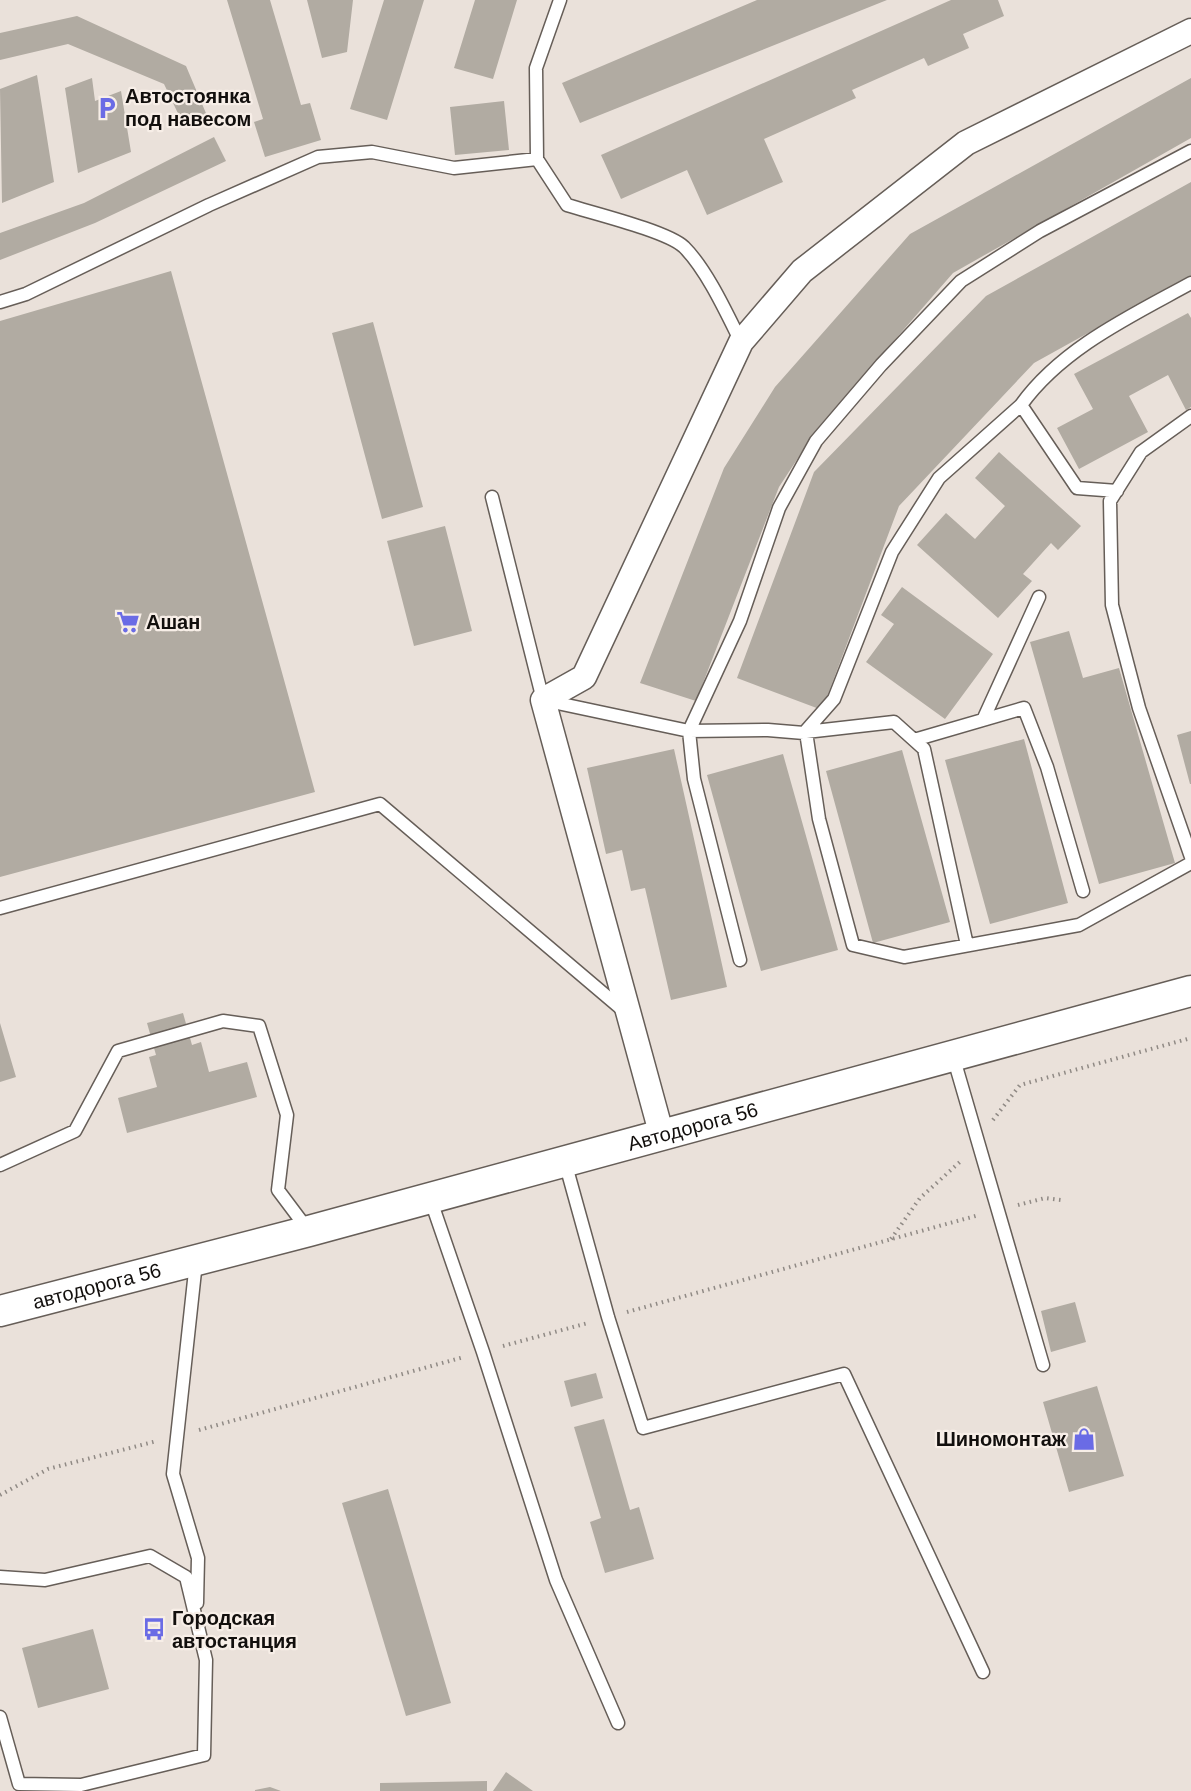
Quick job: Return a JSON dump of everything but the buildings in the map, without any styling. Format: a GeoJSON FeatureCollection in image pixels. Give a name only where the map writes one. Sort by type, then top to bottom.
{"type":"FeatureCollection","features":[{"type":"Feature","properties":{"kind":"street"},"geometry":{"type":"LineString","coordinates":[[662,1136],[543,700],[584,678],[741,342],[802,271],[966,143],[1191,31]]}},
{"type":"Feature","properties":{"kind":"street","name":"Автодорога 56"},"geometry":{"type":"LineString","coordinates":[[196,1262],[1191,991]]}},
{"type":"Feature","properties":{"kind":"street","name":"автодорога 56"},"geometry":{"type":"LineString","coordinates":[[0,1311],[196,1262]]}},
{"type":"Feature","properties":{"kind":"lane"},"geometry":{"type":"LineString","coordinates":[[560,0],[536,68],[537,159],[567,205],[645,228],[683,246],[717,294],[741,342]]}},
{"type":"Feature","properties":{"kind":"lane"},"geometry":{"type":"LineString","coordinates":[[740,960],[694,779],[689,731],[740,621],[779,508],[816,441],[881,365],[961,281],[1040,231],[1191,151]]}},
{"type":"Feature","properties":{"kind":"lane"},"geometry":{"type":"LineString","coordinates":[[0,302],[26,294],[209,206],[318,157],[372,152],[454,168],[537,159]]}},
{"type":"Feature","properties":{"kind":"lane"},"geometry":{"type":"LineString","coordinates":[[1191,284],[1112,326],[1039,381],[1021,405],[939,478],[892,552],[834,699],[806,732],[819,819],[853,945],[904,957],[1079,925],[1191,863]]}},
{"type":"Feature","properties":{"kind":"lane"},"geometry":{"type":"LineString","coordinates":[[1021,405],[1077,488],[1117,491]]}},
{"type":"Feature","properties":{"kind":"lane"},"geometry":{"type":"LineString","coordinates":[[1191,416],[1141,452],[1110,501],[1112,605],[1139,708],[1191,857]]}},
{"type":"Feature","properties":{"kind":"lane"},"geometry":{"type":"LineString","coordinates":[[492,497],[543,700],[689,731],[806,732],[894,722],[924,749],[967,945]]}},
{"type":"Feature","properties":{"kind":"lane"},"geometry":{"type":"LineString","coordinates":[[983,720],[1039,597]]}},
{"type":"Feature","properties":{"kind":"lane"},"geometry":{"type":"LineString","coordinates":[[914,740],[1024,708],[1047,767],[1083,891]]}},
{"type":"Feature","properties":{"kind":"lane"},"geometry":{"type":"LineString","coordinates":[[0,908],[380,804],[629,1015]]}},
{"type":"Feature","properties":{"kind":"lane"},"geometry":{"type":"LineString","coordinates":[[0,1166],[75,1131],[118,1051],[223,1021],[259,1026],[287,1115],[278,1190],[309,1231]]}},
{"type":"Feature","properties":{"kind":"lane"},"geometry":{"type":"LineString","coordinates":[[952,1056],[1043,1365]]}},
{"type":"Feature","properties":{"kind":"lane"},"geometry":{"type":"LineString","coordinates":[[565,1162],[608,1317],[643,1428],[844,1374],[984,1672]]}},
{"type":"Feature","properties":{"kind":"lane"},"geometry":{"type":"LineString","coordinates":[[430,1198],[483,1352],[556,1580],[618,1723]]}},
{"type":"Feature","properties":{"kind":"lane"},"geometry":{"type":"LineString","coordinates":[[196,1262],[173,1474],[198,1558],[196,1616]]}},
{"type":"Feature","properties":{"kind":"lane"},"geometry":{"type":"LineString","coordinates":[[0,1577],[45,1580],[150,1556],[186,1577],[206,1660],[204,1755],[81,1785],[19,1784],[0,1717]]}},
{"type":"Feature","properties":{"kind":"path"},"geometry":{"type":"LineString","coordinates":[[891,1239],[920,1198],[966,1157],[1020,1085],[1191,1038]]}},
{"type":"Feature","properties":{"kind":"path"},"geometry":{"type":"LineString","coordinates":[[0,1495],[48,1469],[177,1436],[998,1210],[1046,1198],[1061,1200]]}},
{"type":"Feature","properties":{"kind":"place","name":"Автостоянка под навесом"},"geometry":{"type":"Point","coordinates":[107,108]}},
{"type":"Feature","properties":{"kind":"place","name":"Ашан"},"geometry":{"type":"Point","coordinates":[128,622]}},
{"type":"Feature","properties":{"kind":"place","name":"Шиномонтаж"},"geometry":{"type":"Point","coordinates":[1084,1439]}},
{"type":"Feature","properties":{"kind":"place","name":"Городская автостанция"},"geometry":{"type":"Point","coordinates":[154,1629]}}]}
